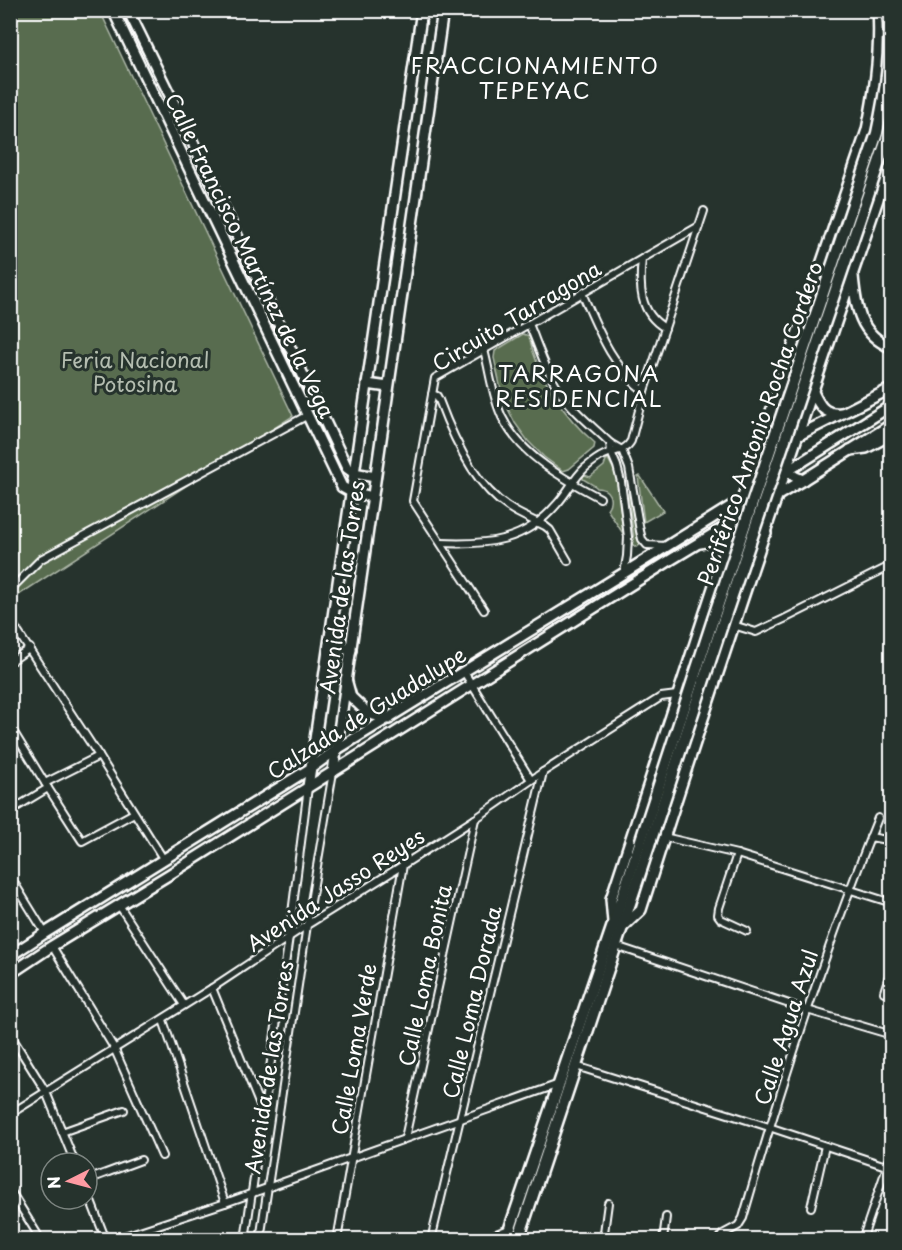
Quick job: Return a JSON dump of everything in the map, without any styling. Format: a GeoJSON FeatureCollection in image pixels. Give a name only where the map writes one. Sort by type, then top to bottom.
{"type":"FeatureCollection","features":[{"type":"Feature","properties":{"kind":"highway","name":"Periférico Antonio Rocha Cordero"},"geometry":{"type":"LineString","coordinates":[[644,845],[713,619],[877,133],[889,66],[888,10]]}},
{"type":"Feature","properties":{"kind":"highway","name":"Periférico Antonio Rocha Cordero"},"geometry":{"type":"LineString","coordinates":[[644,845],[727,611],[891,122]]}},
{"type":"Feature","properties":{"kind":"highway"},"geometry":{"type":"LineString","coordinates":[[506,1239],[618,926],[644,845]]}},
{"type":"Feature","properties":{"kind":"highway"},"geometry":{"type":"LineString","coordinates":[[518,1239],[616,946],[618,926]]}},
{"type":"Feature","properties":{"kind":"main road","name":"Calle Francisco Martínez de la Vega"},"geometry":{"type":"LineString","coordinates":[[112,10],[342,487],[351,492]]}},
{"type":"Feature","properties":{"kind":"main road","name":"Calle Francisco Martínez de la Vega"},"geometry":{"type":"LineString","coordinates":[[128,10],[347,468],[354,473]]}},
{"type":"Feature","properties":{"kind":"main road","name":"Avenida de las Torres"},"geometry":{"type":"LineString","coordinates":[[308,787],[422,10]]}},
{"type":"Feature","properties":{"kind":"main road","name":"Avenida de las Torres"},"geometry":{"type":"LineString","coordinates":[[333,772],[443,10]]}},
{"type":"Feature","properties":{"kind":"main road"},"geometry":{"type":"LineString","coordinates":[[878,10],[878,66],[867,130],[776,396],[611,899],[618,926],[641,910],[733,625],[891,158]]}},
{"type":"Feature","properties":{"kind":"main road"},"geometry":{"type":"LineString","coordinates":[[853,272],[858,311],[863,324],[881,344],[891,348]]}},
{"type":"Feature","properties":{"kind":"main road"},"geometry":{"type":"LineString","coordinates":[[367,384],[388,387]]}},
{"type":"Feature","properties":{"kind":"main road"},"geometry":{"type":"LineString","coordinates":[[799,435],[891,388]]}},
{"type":"Feature","properties":{"kind":"main road"},"geometry":{"type":"LineString","coordinates":[[813,392],[824,410],[834,414],[843,413]]}},
{"type":"Feature","properties":{"kind":"main road"},"geometry":{"type":"LineString","coordinates":[[776,396],[778,411],[785,418],[795,421],[800,419],[807,410]]}},
{"type":"Feature","properties":{"kind":"main road","name":"Calzada de Guadalupe"},"geometry":{"type":"LineString","coordinates":[[10,956],[891,405]]}},
{"type":"Feature","properties":{"kind":"main road"},"geometry":{"type":"LineString","coordinates":[[308,415],[319,410]]}},
{"type":"Feature","properties":{"kind":"main road"},"geometry":{"type":"LineString","coordinates":[[850,450],[891,423]]}},
{"type":"Feature","properties":{"kind":"main road"},"geometry":{"type":"LineString","coordinates":[[764,433],[771,452],[786,472],[803,480]]}},
{"type":"Feature","properties":{"kind":"main road"},"geometry":{"type":"LineString","coordinates":[[850,450],[866,448],[891,434]]}},
{"type":"Feature","properties":{"kind":"main road","name":"Calzada de Guadalupe"},"geometry":{"type":"LineString","coordinates":[[10,974],[850,450]]}},
{"type":"Feature","properties":{"kind":"main road"},"geometry":{"type":"LineString","coordinates":[[354,473],[375,477]]}},
{"type":"Feature","properties":{"kind":"main road"},"geometry":{"type":"LineString","coordinates":[[351,492],[372,496]]}},
{"type":"Feature","properties":{"kind":"main road"},"geometry":{"type":"LineString","coordinates":[[742,500],[753,510],[765,532]]}},
{"type":"Feature","properties":{"kind":"main road"},"geometry":{"type":"LineString","coordinates":[[698,543],[708,541],[717,543],[721,547],[723,557]]}},
{"type":"Feature","properties":{"kind":"main road"},"geometry":{"type":"LineString","coordinates":[[723,557],[734,546],[744,546],[754,557],[753,570]]}},
{"type":"Feature","properties":{"kind":"main road"},"geometry":{"type":"LineString","coordinates":[[329,645],[351,650]]}},
{"type":"Feature","properties":{"kind":"main road"},"geometry":{"type":"LineString","coordinates":[[346,679],[351,697],[369,714],[388,718]]}},
{"type":"Feature","properties":{"kind":"main road"},"geometry":{"type":"LineString","coordinates":[[250,806],[258,818]]}},
{"type":"Feature","properties":{"kind":"street"},"geometry":{"type":"LineString","coordinates":[[441,543],[460,544],[501,540],[528,531],[548,515],[584,468],[598,458],[622,450],[632,441],[644,391],[704,211]]}},
{"type":"Feature","properties":{"kind":"street","name":"Circuito Tarragona"},"geometry":{"type":"LineString","coordinates":[[484,610],[413,501],[435,378],[699,226]]}},
{"type":"Feature","properties":{"kind":"street"},"geometry":{"type":"LineString","coordinates":[[642,259],[640,276],[643,301],[655,322],[665,328]]}},
{"type":"Feature","properties":{"kind":"street"},"geometry":{"type":"LineString","coordinates":[[582,293],[611,353],[626,376],[644,391]]}},
{"type":"Feature","properties":{"kind":"street"},"geometry":{"type":"LineString","coordinates":[[529,324],[547,368],[563,396],[610,443],[622,450],[627,462],[642,539],[648,545],[667,546]]}},
{"type":"Feature","properties":{"kind":"street"},"geometry":{"type":"LineString","coordinates":[[484,350],[502,418],[513,434],[539,461],[573,484],[600,498]]}},
{"type":"Feature","properties":{"kind":"street"},"geometry":{"type":"LineString","coordinates":[[432,394],[437,396],[454,434],[481,481],[506,506],[550,530],[567,561]]}},
{"type":"Feature","properties":{"kind":"street"},"geometry":{"type":"LineString","coordinates":[[10,590],[41,559],[308,415]]}},
{"type":"Feature","properties":{"kind":"street"},"geometry":{"type":"LineString","coordinates":[[610,443],[622,490],[628,537],[624,573]]}},
{"type":"Feature","properties":{"kind":"street"},"geometry":{"type":"LineString","coordinates":[[617,466],[627,462]]}},
{"type":"Feature","properties":{"kind":"street"},"geometry":{"type":"LineString","coordinates":[[622,490],[632,488]]}},
{"type":"Feature","properties":{"kind":"street"},"geometry":{"type":"LineString","coordinates":[[733,625],[756,632],[891,565]]}},
{"type":"Feature","properties":{"kind":"street"},"geometry":{"type":"LineString","coordinates":[[10,620],[164,860]]}},
{"type":"Feature","properties":{"kind":"street"},"geometry":{"type":"LineString","coordinates":[[10,662],[30,648]]}},
{"type":"Feature","properties":{"kind":"street"},"geometry":{"type":"LineString","coordinates":[[464,672],[531,780]]}},
{"type":"Feature","properties":{"kind":"street","name":"Avenida Jasso Reyes"},"geometry":{"type":"LineString","coordinates":[[10,1114],[163,1020],[661,697],[677,694]]}},
{"type":"Feature","properties":{"kind":"street"},"geometry":{"type":"LineString","coordinates":[[10,726],[82,841],[134,813]]}},
{"type":"Feature","properties":{"kind":"street"},"geometry":{"type":"LineString","coordinates":[[10,811],[46,785],[99,756]]}},
{"type":"Feature","properties":{"kind":"street","name":"Avenida de las Torres"},"geometry":{"type":"LineString","coordinates":[[260,1239],[307,925],[333,772]]}},
{"type":"Feature","properties":{"kind":"street","name":"Calle Loma Dorada"},"geometry":{"type":"LineString","coordinates":[[431,1239],[543,772]]}},
{"type":"Feature","properties":{"kind":"street","name":"Avenida de las Torres"},"geometry":{"type":"LineString","coordinates":[[245,1239],[289,937],[308,787]]}},
{"type":"Feature","properties":{"kind":"street","name":"Calle Agua Azul"},"geometry":{"type":"LineString","coordinates":[[719,1239],[723,1234],[738,1226],[743,1218],[769,1127],[807,1010],[849,890],[878,818]]}},
{"type":"Feature","properties":{"kind":"street","name":"Calle Loma Bonita"},"geometry":{"type":"LineString","coordinates":[[405,1138],[475,819]]}},
{"type":"Feature","properties":{"kind":"street"},"geometry":{"type":"LineString","coordinates":[[664,837],[737,854],[891,903]]}},
{"type":"Feature","properties":{"kind":"street"},"geometry":{"type":"LineString","coordinates":[[870,837],[891,841]]}},
{"type":"Feature","properties":{"kind":"street"},"geometry":{"type":"LineString","coordinates":[[737,854],[718,908],[718,915],[721,919],[747,931]]}},
{"type":"Feature","properties":{"kind":"street","name":"Calle Loma Verde"},"geometry":{"type":"LineString","coordinates":[[337,1239],[403,866]]}},
{"type":"Feature","properties":{"kind":"street"},"geometry":{"type":"LineString","coordinates":[[10,876],[45,933]]}},
{"type":"Feature","properties":{"kind":"street"},"geometry":{"type":"LineString","coordinates":[[118,905],[184,1005]]}},
{"type":"Feature","properties":{"kind":"street"},"geometry":{"type":"LineString","coordinates":[[52,946],[114,1048],[162,1156]]}},
{"type":"Feature","properties":{"kind":"street"},"geometry":{"type":"LineString","coordinates":[[616,946],[807,1010],[891,1035]]}},
{"type":"Feature","properties":{"kind":"street"},"geometry":{"type":"LineString","coordinates":[[884,992],[891,966]]}},
{"type":"Feature","properties":{"kind":"street"},"geometry":{"type":"LineString","coordinates":[[212,988],[263,1114]]}},
{"type":"Feature","properties":{"kind":"street"},"geometry":{"type":"LineString","coordinates":[[163,1020],[225,1203]]}},
{"type":"Feature","properties":{"kind":"street"},"geometry":{"type":"LineString","coordinates":[[10,1034],[46,1092],[70,1151]]}},
{"type":"Feature","properties":{"kind":"street"},"geometry":{"type":"LineString","coordinates":[[576,1066],[889,1167]]}},
{"type":"Feature","properties":{"kind":"street"},"geometry":{"type":"LineString","coordinates":[[112,1239],[225,1203],[560,1084]]}},
{"type":"Feature","properties":{"kind":"street"},"geometry":{"type":"LineString","coordinates":[[62,1132],[124,1110]]}},
{"type":"Feature","properties":{"kind":"street"},"geometry":{"type":"LineString","coordinates":[[811,1207],[825,1146]]}},
{"type":"Feature","properties":{"kind":"street"},"geometry":{"type":"LineString","coordinates":[[862,1239],[889,1167],[891,1152]]}},
{"type":"Feature","properties":{"kind":"street"},"geometry":{"type":"LineString","coordinates":[[99,1176],[141,1160]]}},
{"type":"Feature","properties":{"kind":"street"},"geometry":{"type":"LineString","coordinates":[[10,1190],[41,1239]]}},
{"type":"Feature","properties":{"kind":"street"},"geometry":{"type":"LineString","coordinates":[[603,1239],[608,1203]]}},
{"type":"Feature","properties":{"kind":"street"},"geometry":{"type":"LineString","coordinates":[[95,1211],[106,1239]]}},
{"type":"Feature","properties":{"kind":"street"},"geometry":{"type":"LineString","coordinates":[[663,1239],[666,1217]]}},
{"type":"Feature","properties":{"kind":"street"},"geometry":{"type":"LineString","coordinates":[[481,1239],[510,1228]]}},
{"type":"Feature","properties":{"kind":"green space","name":"Feria Nacional Potosina"},"geometry":{"type":"Polygon","coordinates":[[[11,11],[100,11],[293,416],[11,600],[11,11]]]}},
{"type":"Feature","properties":{"kind":"green space"},"geometry":{"type":"Polygon","coordinates":[[[523,334],[529,336],[538,366],[553,395],[573,421],[595,443],[594,448],[569,469],[563,471],[528,441],[515,423],[503,399],[494,358],[495,351],[523,334]]]}},
{"type":"Feature","properties":{"kind":"green space"},"geometry":{"type":"Polygon","coordinates":[[[608,459],[616,474],[624,535],[607,509],[610,498],[607,492],[583,479],[583,476],[590,477],[604,466],[608,459]]]}},
{"type":"Feature","properties":{"kind":"green space"},"geometry":{"type":"Polygon","coordinates":[[[640,476],[663,511],[644,522],[638,477],[640,476]]]}},
{"type":"Feature","properties":{"kind":"green space"},"geometry":{"type":"Polygon","coordinates":[[[629,493],[631,493],[637,538],[640,541],[640,545],[636,547],[632,544],[634,539],[629,493]]]}},
{"type":"Feature","properties":{"kind":"district","name":"FRACCIONAMIENTO TEPEYAC"},"geometry":{"type":"Point","coordinates":[535,76]}},
{"type":"Feature","properties":{"kind":"district","name":"TARRAGONA RESIDENCIAL"},"geometry":{"type":"Point","coordinates":[579,384]}}]}
